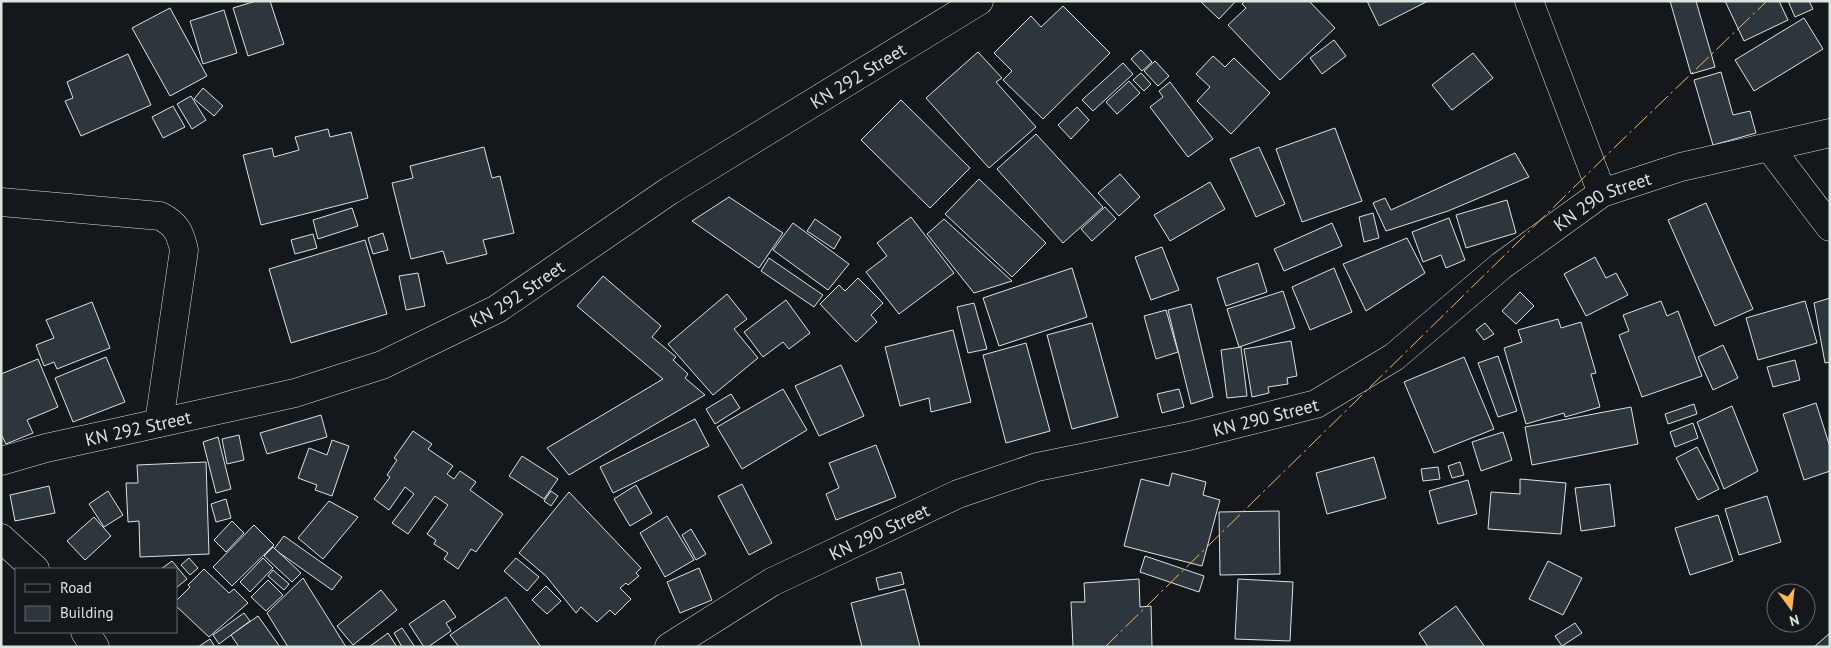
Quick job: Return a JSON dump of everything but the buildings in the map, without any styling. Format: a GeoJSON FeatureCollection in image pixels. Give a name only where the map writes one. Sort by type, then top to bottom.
{"type":"FeatureCollection","features":[{"type":"Feature","properties":{"kind":"street","name":"KN 292 Street"},"geometry":{"type":"LineString","coordinates":[[1,461],[295,393],[382,364],[497,309],[669,191],[979,1]]}},
{"type":"Feature","properties":{"kind":"street"},"geometry":{"type":"LineString","coordinates":[[1529,1],[1602,194]]}},
{"type":"Feature","properties":{"kind":"street","name":"KN 290 Street"},"geometry":{"type":"LineString","coordinates":[[669,647],[772,582],[958,494],[1037,467],[1189,436],[1316,404],[1394,357],[1501,266],[1602,194],[1681,167],[1830,133]]}},
{"type":"Feature","properties":{"kind":"street"},"geometry":{"type":"LineString","coordinates":[[1770,148],[1830,227]]}},
{"type":"Feature","properties":{"kind":"street"},"geometry":{"type":"LineString","coordinates":[[1,202],[160,216],[174,223],[180,233],[184,250],[159,424]]}},
{"type":"Feature","properties":{"kind":"street"},"geometry":{"type":"LineString","coordinates":[[1,538],[33,568]]}},
{"type":"Feature","properties":{"kind":"street"},"geometry":{"type":"LineString","coordinates":[[86,633],[95,647]]}},
{"type":"Feature","properties":{"kind":"power"},"geometry":{"type":"LineString","coordinates":[[1105,647],[1616,146],[1767,1]]}}]}
